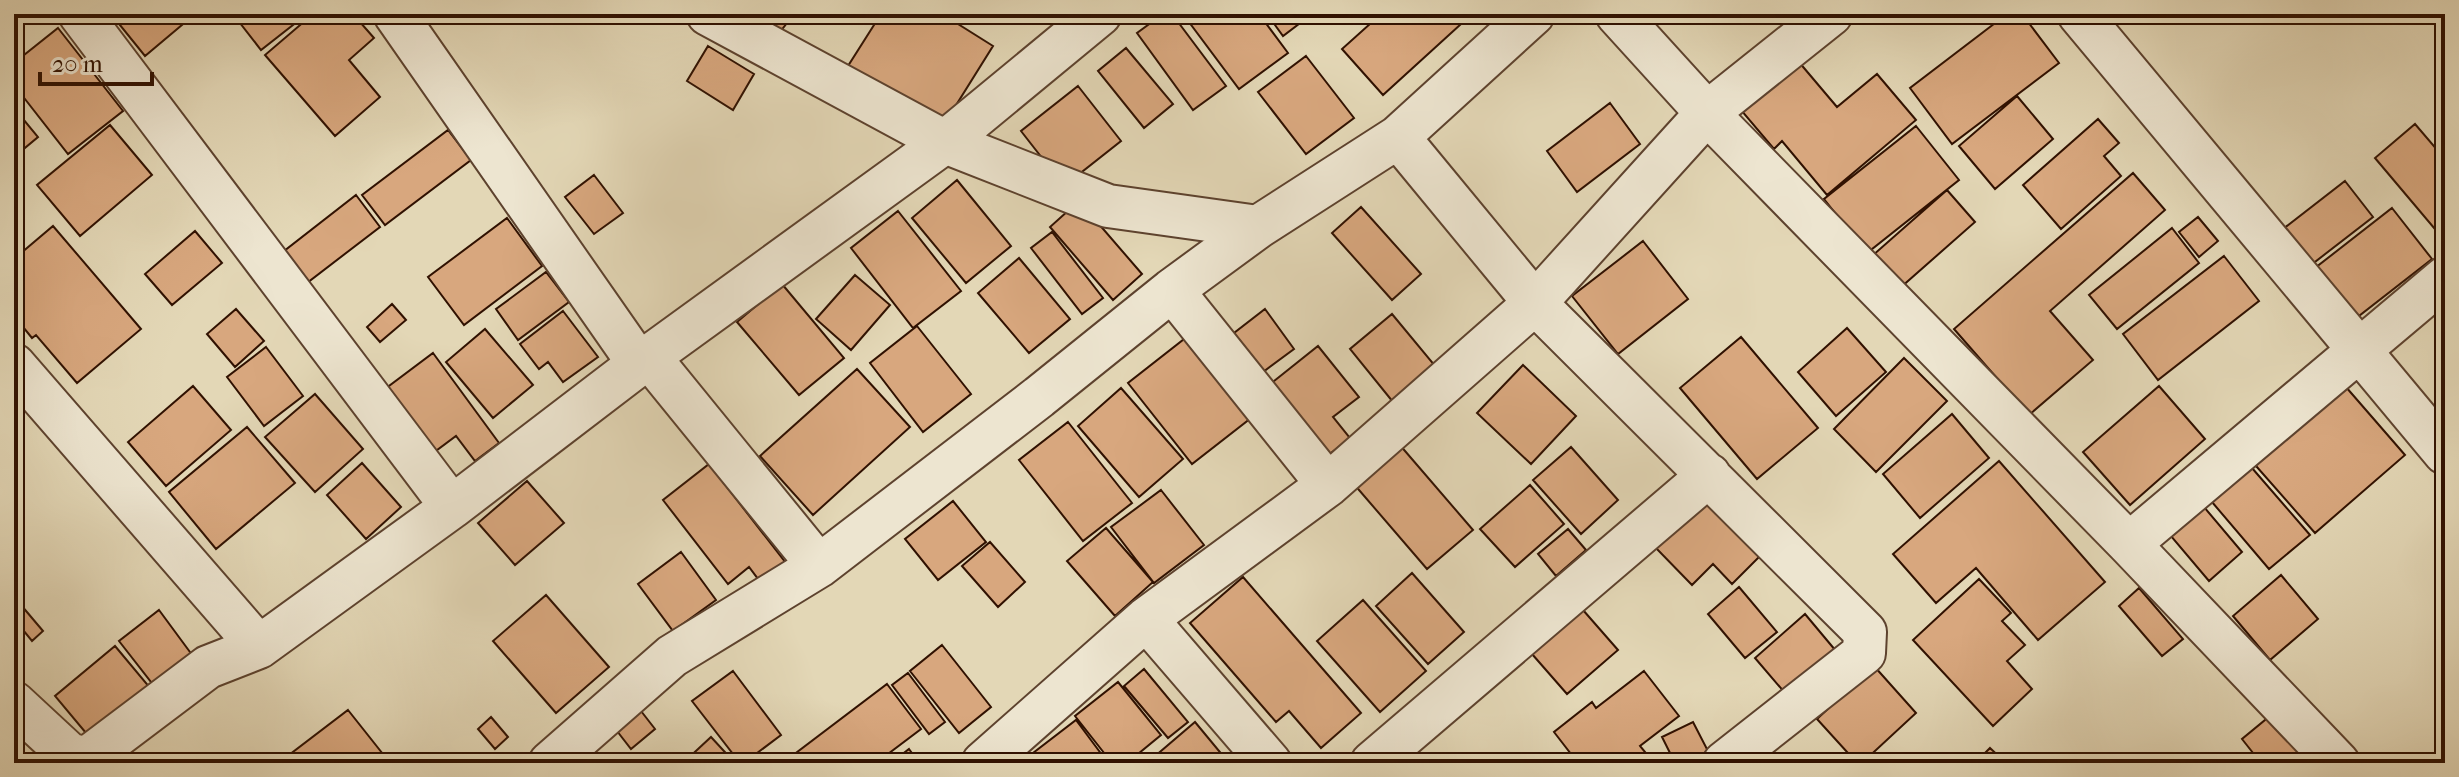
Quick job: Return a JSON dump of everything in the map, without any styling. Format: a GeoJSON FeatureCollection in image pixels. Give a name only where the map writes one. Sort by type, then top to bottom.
{"type":"FeatureCollection","features":[{"type":"Feature","properties":{"kind":"street"},"geometry":{"type":"LineString","coordinates":[[80,14],[452,507]]}},
{"type":"Feature","properties":{"kind":"street"},"geometry":{"type":"LineString","coordinates":[[395,14],[644,360],[819,566]]}},
{"type":"Feature","properties":{"kind":"street"},"geometry":{"type":"LineString","coordinates":[[708,14],[945,142],[1108,206],[1258,227]]}},
{"type":"Feature","properties":{"kind":"street"},"geometry":{"type":"LineString","coordinates":[[14,703],[69,754],[86,759],[208,667],[259,647],[452,507],[644,360],[945,142],[1100,14]]}},
{"type":"Feature","properties":{"kind":"street"},"geometry":{"type":"LineString","coordinates":[[574,756],[672,656],[819,566],[1172,290],[1258,227],[1398,137],[1533,14]]}},
{"type":"Feature","properties":{"kind":"street"},"geometry":{"type":"LineString","coordinates":[[1617,14],[1707,113],[2129,544],[2338,763]]}},
{"type":"Feature","properties":{"kind":"street"},"geometry":{"type":"LineString","coordinates":[[983,763],[1146,619],[1328,485],[1535,303],[1707,113],[1831,14]]}},
{"type":"Feature","properties":{"kind":"street"},"geometry":{"type":"LineString","coordinates":[[2079,14],[2445,453]]}},
{"type":"Feature","properties":{"kind":"street"},"geometry":{"type":"LineString","coordinates":[[1398,137],[1535,303],[1865,632],[1864,653],[1724,763]]}},
{"type":"Feature","properties":{"kind":"street"},"geometry":{"type":"LineString","coordinates":[[2129,544],[2445,278]]}},
{"type":"Feature","properties":{"kind":"street"},"geometry":{"type":"LineString","coordinates":[[1172,290],[1328,485]]}},
{"type":"Feature","properties":{"kind":"street"},"geometry":{"type":"LineString","coordinates":[[14,365],[259,647]]}},
{"type":"Feature","properties":{"kind":"street"},"geometry":{"type":"LineString","coordinates":[[1372,763],[1709,475]]}},
{"type":"Feature","properties":{"kind":"street"},"geometry":{"type":"LineString","coordinates":[[1146,619],[1270,763]]}},
{"type":"Feature","properties":{"kind":"building"},"geometry":{"type":"Polygon","coordinates":[[[14,14],[34,14],[14,30],[14,14]]]}},
{"type":"Feature","properties":{"kind":"building"},"geometry":{"type":"Polygon","coordinates":[[[111,14],[195,14],[145,56],[111,14]]]}},
{"type":"Feature","properties":{"kind":"building"},"geometry":{"type":"Polygon","coordinates":[[[233,14],[307,14],[261,50],[233,14]]]}},
{"type":"Feature","properties":{"kind":"building"},"geometry":{"type":"Polygon","coordinates":[[[313,14],[353,14],[374,38],[349,60],[380,97],[335,136],[265,55],[313,14]]]}},
{"type":"Feature","properties":{"kind":"building"},"geometry":{"type":"Polygon","coordinates":[[[748,14],[794,14],[776,37],[748,14]]]}},
{"type":"Feature","properties":{"kind":"building"},"geometry":{"type":"Polygon","coordinates":[[[881,14],[942,14],[993,46],[943,126],[848,66],[881,14]]]}},
{"type":"Feature","properties":{"kind":"building"},"geometry":{"type":"Polygon","coordinates":[[[1163,14],[1172,14],[1226,86],[1193,110],[1137,33],[1163,14]]]}},
{"type":"Feature","properties":{"kind":"building"},"geometry":{"type":"Polygon","coordinates":[[[1183,14],[1259,14],[1288,53],[1239,89],[1183,14]]]}},
{"type":"Feature","properties":{"kind":"building"},"geometry":{"type":"Polygon","coordinates":[[[1267,14],[1312,14],[1283,36],[1267,14]]]}},
{"type":"Feature","properties":{"kind":"building"},"geometry":{"type":"Polygon","coordinates":[[[1381,14],[1472,14],[1383,95],[1342,49],[1381,14]]]}},
{"type":"Feature","properties":{"kind":"building"},"geometry":{"type":"Polygon","coordinates":[[[2007,14],[2022,14],[2059,63],[1952,144],[1910,88],[2007,14]]]}},
{"type":"Feature","properties":{"kind":"building"},"geometry":{"type":"Polygon","coordinates":[[[58,28],[123,111],[68,154],[14,85],[14,63],[58,28]]]}},
{"type":"Feature","properties":{"kind":"building"},"geometry":{"type":"Polygon","coordinates":[[[708,46],[754,74],[733,110],[687,81],[708,46]]]}},
{"type":"Feature","properties":{"kind":"building"},"geometry":{"type":"Polygon","coordinates":[[[1126,48],[1173,104],[1144,128],[1098,71],[1126,48]]]}},
{"type":"Feature","properties":{"kind":"building"},"geometry":{"type":"Polygon","coordinates":[[[1793,55],[1837,107],[1877,74],[1916,120],[1827,195],[1782,141],[1774,149],[1735,103],[1793,55]]]}},
{"type":"Feature","properties":{"kind":"building"},"geometry":{"type":"Polygon","coordinates":[[[1306,56],[1354,118],[1306,154],[1258,92],[1306,56]]]}},
{"type":"Feature","properties":{"kind":"building"},"geometry":{"type":"Polygon","coordinates":[[[1078,86],[1121,141],[1064,186],[1021,131],[1078,86]]]}},
{"type":"Feature","properties":{"kind":"building"},"geometry":{"type":"Polygon","coordinates":[[[2017,96],[2053,139],[1995,189],[1959,146],[2017,96]]]}},
{"type":"Feature","properties":{"kind":"building"},"geometry":{"type":"Polygon","coordinates":[[[1610,103],[1640,144],[1577,192],[1547,151],[1610,103]]]}},
{"type":"Feature","properties":{"kind":"building"},"geometry":{"type":"Polygon","coordinates":[[[14,108],[38,137],[14,157],[14,108]]]}},
{"type":"Feature","properties":{"kind":"building"},"geometry":{"type":"Polygon","coordinates":[[[2098,119],[2119,143],[2104,156],[2121,176],[2061,229],[2023,185],[2098,119]]]}},
{"type":"Feature","properties":{"kind":"building"},"geometry":{"type":"Polygon","coordinates":[[[2415,124],[2445,159],[2445,241],[2375,158],[2415,124]]]}},
{"type":"Feature","properties":{"kind":"building"},"geometry":{"type":"Polygon","coordinates":[[[110,125],[152,175],[80,236],[37,185],[110,125]]]}},
{"type":"Feature","properties":{"kind":"building"},"geometry":{"type":"Polygon","coordinates":[[[1916,126],[1959,180],[1867,253],[1824,199],[1916,126]]]}},
{"type":"Feature","properties":{"kind":"building"},"geometry":{"type":"Polygon","coordinates":[[[448,130],[471,160],[385,225],[362,195],[448,130]]]}},
{"type":"Feature","properties":{"kind":"building"},"geometry":{"type":"Polygon","coordinates":[[[2133,173],[2165,210],[2050,311],[2093,360],[2029,415],[1954,329],[2133,173]]]}},
{"type":"Feature","properties":{"kind":"building"},"geometry":{"type":"Polygon","coordinates":[[[594,175],[623,213],[594,234],[565,197],[594,175]]]}},
{"type":"Feature","properties":{"kind":"building"},"geometry":{"type":"Polygon","coordinates":[[[957,180],[1011,246],[966,283],[912,218],[957,180]]]}},
{"type":"Feature","properties":{"kind":"building"},"geometry":{"type":"Polygon","coordinates":[[[2345,181],[2373,217],[2311,265],[2283,229],[2345,181]]]}},
{"type":"Feature","properties":{"kind":"building"},"geometry":{"type":"Polygon","coordinates":[[[1947,190],[1975,222],[1900,288],[1872,256],[1947,190]]]}},
{"type":"Feature","properties":{"kind":"building"},"geometry":{"type":"Polygon","coordinates":[[[356,195],[380,227],[303,286],[279,255],[356,195]]]}},
{"type":"Feature","properties":{"kind":"building"},"geometry":{"type":"Polygon","coordinates":[[[1079,201],[1142,274],[1113,300],[1050,227],[1079,201]]]}},
{"type":"Feature","properties":{"kind":"building"},"geometry":{"type":"Polygon","coordinates":[[[1361,207],[1421,274],[1392,300],[1332,233],[1361,207]]]}},
{"type":"Feature","properties":{"kind":"building"},"geometry":{"type":"Polygon","coordinates":[[[2392,208],[2432,259],[2355,319],[2315,268],[2392,208]]]}},
{"type":"Feature","properties":{"kind":"building"},"geometry":{"type":"Polygon","coordinates":[[[898,211],[961,291],[913,328],[851,248],[898,211]]]}},
{"type":"Feature","properties":{"kind":"building"},"geometry":{"type":"Polygon","coordinates":[[[2198,217],[2218,241],[2199,257],[2179,232],[2198,217]]]}},
{"type":"Feature","properties":{"kind":"building"},"geometry":{"type":"Polygon","coordinates":[[[507,218],[542,266],[464,325],[428,277],[507,218]]]}},
{"type":"Feature","properties":{"kind":"building"},"geometry":{"type":"Polygon","coordinates":[[[53,226],[141,329],[77,383],[36,335],[32,338],[14,316],[14,259],[53,226]]]}},
{"type":"Feature","properties":{"kind":"building"},"geometry":{"type":"Polygon","coordinates":[[[2172,228],[2199,263],[2117,329],[2089,295],[2172,228]]]}},
{"type":"Feature","properties":{"kind":"building"},"geometry":{"type":"Polygon","coordinates":[[[195,231],[222,263],[172,305],[145,274],[195,231]]]}},
{"type":"Feature","properties":{"kind":"building"},"geometry":{"type":"Polygon","coordinates":[[[1052,232],[1103,298],[1082,314],[1031,248],[1052,232]]]}},
{"type":"Feature","properties":{"kind":"building"},"geometry":{"type":"Polygon","coordinates":[[[1643,241],[1688,299],[1618,354],[1572,296],[1643,241]]]}},
{"type":"Feature","properties":{"kind":"building"},"geometry":{"type":"Polygon","coordinates":[[[2224,256],[2259,301],[2158,380],[2123,334],[2224,256]]]}},
{"type":"Feature","properties":{"kind":"building"},"geometry":{"type":"Polygon","coordinates":[[[1019,258],[1070,319],[1029,353],[978,293],[1019,258]]]}},
{"type":"Feature","properties":{"kind":"building"},"geometry":{"type":"Polygon","coordinates":[[[546,272],[569,302],[518,340],[496,309],[546,272]]]}},
{"type":"Feature","properties":{"kind":"building"},"geometry":{"type":"Polygon","coordinates":[[[855,275],[890,305],[851,350],[816,319],[855,275]]]}},
{"type":"Feature","properties":{"kind":"building"},"geometry":{"type":"Polygon","coordinates":[[[782,284],[844,358],[799,395],[737,322],[782,284]]]}},
{"type":"Feature","properties":{"kind":"building"},"geometry":{"type":"Polygon","coordinates":[[[392,304],[406,320],[380,342],[367,327],[392,304]]]}},
{"type":"Feature","properties":{"kind":"building"},"geometry":{"type":"Polygon","coordinates":[[[236,309],[264,341],[235,367],[207,334],[236,309]]]}},
{"type":"Feature","properties":{"kind":"building"},"geometry":{"type":"Polygon","coordinates":[[[1265,309],[1294,349],[1263,372],[1234,333],[1265,309]]]}},
{"type":"Feature","properties":{"kind":"building"},"geometry":{"type":"Polygon","coordinates":[[[563,311],[598,357],[563,382],[548,362],[539,369],[520,344],[563,311]]]}},
{"type":"Feature","properties":{"kind":"building"},"geometry":{"type":"Polygon","coordinates":[[[1392,314],[1436,367],[1393,402],[1350,349],[1392,314]]]}},
{"type":"Feature","properties":{"kind":"building"},"geometry":{"type":"Polygon","coordinates":[[[917,326],[971,394],[923,432],[870,363],[917,326]]]}},
{"type":"Feature","properties":{"kind":"building"},"geometry":{"type":"Polygon","coordinates":[[[1847,328],[1886,372],[1836,416],[1798,372],[1847,328]]]}},
{"type":"Feature","properties":{"kind":"building"},"geometry":{"type":"Polygon","coordinates":[[[485,329],[533,385],[493,418],[446,362],[485,329]]]}},
{"type":"Feature","properties":{"kind":"building"},"geometry":{"type":"Polygon","coordinates":[[[1188,336],[1251,418],[1192,464],[1128,383],[1188,336]]]}},
{"type":"Feature","properties":{"kind":"building"},"geometry":{"type":"Polygon","coordinates":[[[1741,337],[1818,428],[1757,479],[1680,388],[1741,337]]]}},
{"type":"Feature","properties":{"kind":"building"},"geometry":{"type":"Polygon","coordinates":[[[1318,346],[1359,397],[1333,417],[1350,438],[1326,457],[1269,385],[1318,346]]]}},
{"type":"Feature","properties":{"kind":"building"},"geometry":{"type":"Polygon","coordinates":[[[266,347],[303,396],[264,426],[227,377],[266,347]]]}},
{"type":"Feature","properties":{"kind":"building"},"geometry":{"type":"Polygon","coordinates":[[[433,353],[499,443],[475,461],[456,436],[429,456],[381,392],[433,353]]]}},
{"type":"Feature","properties":{"kind":"building"},"geometry":{"type":"Polygon","coordinates":[[[1904,358],[1947,401],[1876,472],[1834,429],[1904,358]]]}},
{"type":"Feature","properties":{"kind":"building"},"geometry":{"type":"Polygon","coordinates":[[[1523,365],[1576,416],[1531,464],[1477,413],[1523,365]]]}},
{"type":"Feature","properties":{"kind":"building"},"geometry":{"type":"Polygon","coordinates":[[[857,369],[910,427],[813,515],[760,456],[857,369]]]}},
{"type":"Feature","properties":{"kind":"building"},"geometry":{"type":"Polygon","coordinates":[[[2339,379],[2405,455],[2315,533],[2249,458],[2339,379]]]}},
{"type":"Feature","properties":{"kind":"building"},"geometry":{"type":"Polygon","coordinates":[[[193,386],[231,430],[166,486],[128,442],[193,386]]]}},
{"type":"Feature","properties":{"kind":"building"},"geometry":{"type":"Polygon","coordinates":[[[2159,386],[2205,439],[2130,505],[2083,452],[2159,386]]]}},
{"type":"Feature","properties":{"kind":"building"},"geometry":{"type":"Polygon","coordinates":[[[1121,388],[1183,459],[1139,497],[1078,426],[1121,388]]]}},
{"type":"Feature","properties":{"kind":"building"},"geometry":{"type":"Polygon","coordinates":[[[315,394],[363,449],[315,492],[265,437],[315,394]]]}},
{"type":"Feature","properties":{"kind":"building"},"geometry":{"type":"Polygon","coordinates":[[[1952,414],[1989,458],[1920,518],[1883,474],[1952,414]]]}},
{"type":"Feature","properties":{"kind":"building"},"geometry":{"type":"Polygon","coordinates":[[[1068,422],[1132,503],[1083,541],[1019,460],[1068,422]]]}},
{"type":"Feature","properties":{"kind":"building"},"geometry":{"type":"Polygon","coordinates":[[[247,427],[295,483],[216,549],[169,492],[247,427]]]}},
{"type":"Feature","properties":{"kind":"building"},"geometry":{"type":"Polygon","coordinates":[[[1399,444],[1473,530],[1427,569],[1353,483],[1399,444]]]}},
{"type":"Feature","properties":{"kind":"building"},"geometry":{"type":"Polygon","coordinates":[[[1571,447],[1618,500],[1581,534],[1533,480],[1571,447]]]}},
{"type":"Feature","properties":{"kind":"building"},"geometry":{"type":"Polygon","coordinates":[[[1999,461],[2105,582],[2038,640],[1976,568],[1936,603],[1893,554],[1999,461]]]}},
{"type":"Feature","properties":{"kind":"building"},"geometry":{"type":"Polygon","coordinates":[[[362,463],[401,507],[366,539],[327,495],[362,463]]]}},
{"type":"Feature","properties":{"kind":"building"},"geometry":{"type":"Polygon","coordinates":[[[709,464],[789,567],[764,587],[749,567],[728,584],[663,500],[709,464]]]}},
{"type":"Feature","properties":{"kind":"building"},"geometry":{"type":"Polygon","coordinates":[[[2252,468],[2310,535],[2269,569],[2212,502],[2252,468]]]}},
{"type":"Feature","properties":{"kind":"building"},"geometry":{"type":"Polygon","coordinates":[[[527,481],[564,523],[515,565],[478,523],[527,481]]]}},
{"type":"Feature","properties":{"kind":"building"},"geometry":{"type":"Polygon","coordinates":[[[1530,485],[1564,524],[1515,567],[1480,529],[1530,485]]]}},
{"type":"Feature","properties":{"kind":"building"},"geometry":{"type":"Polygon","coordinates":[[[1161,490],[1204,545],[1154,583],[1111,527],[1161,490]]]}},
{"type":"Feature","properties":{"kind":"building"},"geometry":{"type":"Polygon","coordinates":[[[1704,496],[1762,554],[1732,584],[1713,564],[1692,585],[1654,546],[1704,496]]]}},
{"type":"Feature","properties":{"kind":"building"},"geometry":{"type":"Polygon","coordinates":[[[953,501],[986,542],[938,580],[905,539],[953,501]]]}},
{"type":"Feature","properties":{"kind":"building"},"geometry":{"type":"Polygon","coordinates":[[[2204,507],[2242,552],[2209,581],[2170,535],[2204,507]]]}},
{"type":"Feature","properties":{"kind":"building"},"geometry":{"type":"Polygon","coordinates":[[[1106,528],[1153,582],[1115,616],[1067,561],[1106,528]]]}},
{"type":"Feature","properties":{"kind":"building"},"geometry":{"type":"Polygon","coordinates":[[[1568,529],[1586,550],[1556,576],[1538,554],[1568,529]]]}},
{"type":"Feature","properties":{"kind":"building"},"geometry":{"type":"Polygon","coordinates":[[[990,542],[1025,582],[998,607],[962,566],[990,542]]]}},
{"type":"Feature","properties":{"kind":"building"},"geometry":{"type":"Polygon","coordinates":[[[681,552],[716,600],[673,631],[638,584],[681,552]]]}},
{"type":"Feature","properties":{"kind":"building"},"geometry":{"type":"Polygon","coordinates":[[[1412,573],[1464,632],[1428,664],[1376,606],[1412,573]]]}},
{"type":"Feature","properties":{"kind":"building"},"geometry":{"type":"Polygon","coordinates":[[[2281,575],[2318,619],[2270,660],[2233,616],[2281,575]]]}},
{"type":"Feature","properties":{"kind":"building"},"geometry":{"type":"Polygon","coordinates":[[[1243,577],[1361,713],[1321,748],[1289,711],[1276,722],[1190,623],[1243,577]]]}},
{"type":"Feature","properties":{"kind":"building"},"geometry":{"type":"Polygon","coordinates":[[[1979,579],[2011,613],[2002,621],[2025,645],[2007,661],[2032,689],[1993,726],[1913,640],[1979,579]]]}},
{"type":"Feature","properties":{"kind":"building"},"geometry":{"type":"Polygon","coordinates":[[[1739,587],[1777,632],[1745,658],[1708,614],[1739,587]]]}},
{"type":"Feature","properties":{"kind":"building"},"geometry":{"type":"Polygon","coordinates":[[[2139,588],[2183,639],[2162,656],[2119,606],[2139,588]]]}},
{"type":"Feature","properties":{"kind":"building"},"geometry":{"type":"Polygon","coordinates":[[[546,595],[609,667],[556,713],[493,641],[546,595]]]}},
{"type":"Feature","properties":{"kind":"building"},"geometry":{"type":"Polygon","coordinates":[[[1363,600],[1426,671],[1380,712],[1317,641],[1363,600]]]}},
{"type":"Feature","properties":{"kind":"building"},"geometry":{"type":"Polygon","coordinates":[[[21,605],[43,631],[32,641],[14,619],[14,611],[21,605]]]}},
{"type":"Feature","properties":{"kind":"building"},"geometry":{"type":"Polygon","coordinates":[[[159,610],[201,667],[162,696],[119,641],[159,610]]]}},
{"type":"Feature","properties":{"kind":"building"},"geometry":{"type":"Polygon","coordinates":[[[1583,610],[1618,650],[1567,694],[1532,654],[1583,610]]]}},
{"type":"Feature","properties":{"kind":"building"},"geometry":{"type":"Polygon","coordinates":[[[1805,614],[1841,657],[1791,700],[1755,658],[1805,614]]]}},
{"type":"Feature","properties":{"kind":"building"},"geometry":{"type":"Polygon","coordinates":[[[942,645],[991,707],[959,733],[910,671],[942,645]]]}},
{"type":"Feature","properties":{"kind":"building"},"geometry":{"type":"Polygon","coordinates":[[[115,646],[151,689],[91,739],[55,696],[115,646]]]}},
{"type":"Feature","properties":{"kind":"building"},"geometry":{"type":"Polygon","coordinates":[[[1874,666],[1916,713],[1862,763],[1857,763],[1817,719],[1874,666]]]}},
{"type":"Feature","properties":{"kind":"building"},"geometry":{"type":"Polygon","coordinates":[[[1144,669],[1188,722],[1168,738],[1124,686],[1144,669]]]}},
{"type":"Feature","properties":{"kind":"building"},"geometry":{"type":"Polygon","coordinates":[[[733,671],[781,735],[744,763],[740,763],[692,701],[733,671]]]}},
{"type":"Feature","properties":{"kind":"building"},"geometry":{"type":"Polygon","coordinates":[[[1644,671],[1679,716],[1640,746],[1654,763],[1578,763],[1554,732],[1592,702],[1596,708],[1644,671]]]}},
{"type":"Feature","properties":{"kind":"building"},"geometry":{"type":"Polygon","coordinates":[[[908,673],[945,722],[929,734],[892,685],[908,673]]]}},
{"type":"Feature","properties":{"kind":"building"},"geometry":{"type":"Polygon","coordinates":[[[1118,682],[1161,735],[1127,763],[1112,763],[1075,716],[1118,682]]]}},
{"type":"Feature","properties":{"kind":"building"},"geometry":{"type":"Polygon","coordinates":[[[887,684],[921,729],[876,763],[791,763],[788,759],[887,684]]]}},
{"type":"Feature","properties":{"kind":"building"},"geometry":{"type":"Polygon","coordinates":[[[348,710],[390,763],[295,763],[289,755],[348,710]]]}},
{"type":"Feature","properties":{"kind":"building"},"geometry":{"type":"Polygon","coordinates":[[[641,711],[655,729],[631,749],[617,731],[641,711]]]}},
{"type":"Feature","properties":{"kind":"building"},"geometry":{"type":"Polygon","coordinates":[[[2276,711],[2319,763],[2261,763],[2242,739],[2276,711]]]}},
{"type":"Feature","properties":{"kind":"building"},"geometry":{"type":"Polygon","coordinates":[[[491,717],[508,737],[495,749],[478,729],[491,717]]]}},
{"type":"Feature","properties":{"kind":"building"},"geometry":{"type":"Polygon","coordinates":[[[1076,720],[1108,763],[1020,763],[1076,720]]]}},
{"type":"Feature","properties":{"kind":"building"},"geometry":{"type":"Polygon","coordinates":[[[1195,722],[1229,763],[1147,763],[1195,722]]]}},
{"type":"Feature","properties":{"kind":"building"},"geometry":{"type":"Polygon","coordinates":[[[1693,722],[1709,753],[1689,763],[1675,763],[1662,737],[1693,722]]]}},
{"type":"Feature","properties":{"kind":"building"},"geometry":{"type":"Polygon","coordinates":[[[711,737],[735,763],[683,763],[711,737]]]}},
{"type":"Feature","properties":{"kind":"building"},"geometry":{"type":"Polygon","coordinates":[[[1990,748],[2006,763],[1975,763],[1990,748]]]}},
{"type":"Feature","properties":{"kind":"building"},"geometry":{"type":"Polygon","coordinates":[[[909,749],[919,763],[891,763],[909,749]]]}},
{"type":"Feature","properties":{"kind":"building"},"geometry":{"type":"Polygon","coordinates":[[[20,752],[28,763],[14,763],[14,757],[20,752]]]}}]}
